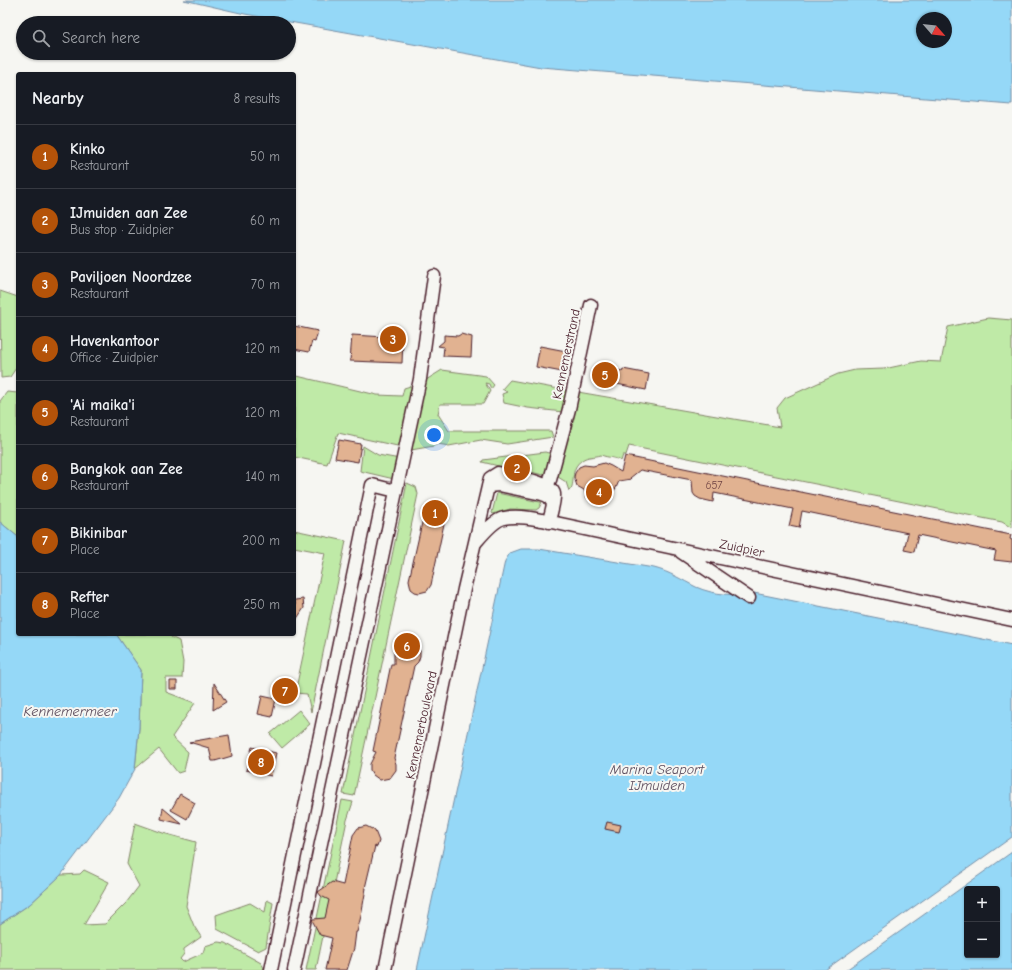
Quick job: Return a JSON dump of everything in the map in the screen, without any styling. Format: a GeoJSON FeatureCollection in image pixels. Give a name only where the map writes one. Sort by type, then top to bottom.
{"type":"FeatureCollection","features":[{"type":"Feature","properties":{"kind":"street"},"geometry":{"type":"LineString","coordinates":[[294,970],[420,379],[434,276]]}},
{"type":"Feature","properties":{"kind":"street","name":"Kennemerstrand"},"geometry":{"type":"LineString","coordinates":[[550,480],[569,409],[591,305]]}},
{"type":"Feature","properties":{"kind":"street","name":"Kennemerboulevard"},"geometry":{"type":"LineString","coordinates":[[385,970],[464,589],[490,478],[498,473],[545,484],[554,494],[549,522]]}},
{"type":"Feature","properties":{"kind":"street"},"geometry":{"type":"LineString","coordinates":[[271,970],[372,486],[396,491]]}},
{"type":"Feature","properties":{"kind":"street","name":"Zuidpier"},"geometry":{"type":"LineString","coordinates":[[474,544],[488,529],[503,518],[521,517],[1012,620]]}},
{"type":"Feature","properties":{"kind":"street"},"geometry":{"type":"LineString","coordinates":[[677,549],[749,598]]}},
{"type":"Feature","properties":{"kind":"green space"},"geometry":{"type":"Polygon","coordinates":[[[0,291],[16,296],[16,368],[10,377],[1,378],[0,291]]]}},
{"type":"Feature","properties":{"kind":"green space"},"geometry":{"type":"Polygon","coordinates":[[[988,318],[1012,320],[1012,528],[1002,522],[629,446],[626,455],[623,455],[621,461],[601,455],[582,460],[575,468],[572,485],[569,491],[566,482],[558,477],[578,392],[780,427],[777,408],[785,398],[838,374],[855,370],[884,369],[921,361],[941,362],[948,327],[988,318]]]}},
{"type":"Feature","properties":{"kind":"green space"},"geometry":{"type":"Polygon","coordinates":[[[442,370],[486,376],[494,385],[491,389],[489,384],[485,383],[490,391],[483,404],[440,404],[438,414],[449,431],[551,431],[553,437],[507,444],[481,440],[449,446],[438,444],[411,450],[426,380],[442,370]]]}},
{"type":"Feature","properties":{"kind":"green space"},"geometry":{"type":"Polygon","coordinates":[[[296,376],[377,395],[402,396],[404,388],[417,384],[402,447],[338,433],[327,464],[296,457],[296,376]]]}},
{"type":"Feature","properties":{"kind":"green space"},"geometry":{"type":"Polygon","coordinates":[[[510,380],[570,391],[563,412],[528,408],[504,403],[502,394],[507,392],[502,389],[510,380]]]}},
{"type":"Feature","properties":{"kind":"green space"},"geometry":{"type":"Polygon","coordinates":[[[7,392],[16,393],[16,535],[0,522],[0,401],[7,392]]]}},
{"type":"Feature","properties":{"kind":"green space"},"geometry":{"type":"Polygon","coordinates":[[[363,446],[378,455],[400,459],[394,479],[360,471],[363,446]]]}},
{"type":"Feature","properties":{"kind":"green space"},"geometry":{"type":"Polygon","coordinates":[[[545,452],[552,454],[547,476],[516,466],[511,469],[482,462],[483,460],[545,452]]]}},
{"type":"Feature","properties":{"kind":"green space"},"geometry":{"type":"Polygon","coordinates":[[[407,483],[416,487],[418,494],[354,796],[343,794],[407,483]]]}},
{"type":"Feature","properties":{"kind":"green space"},"geometry":{"type":"Polygon","coordinates":[[[497,493],[542,502],[536,510],[510,509],[493,514],[497,493]]]}},
{"type":"Feature","properties":{"kind":"green space"},"geometry":{"type":"Polygon","coordinates":[[[296,530],[346,541],[311,712],[307,694],[295,693],[325,553],[296,547],[296,530]]]}},
{"type":"Feature","properties":{"kind":"green space"},"geometry":{"type":"Polygon","coordinates":[[[117,636],[171,636],[179,641],[183,662],[182,678],[166,678],[166,692],[195,703],[172,737],[188,752],[184,771],[178,773],[159,749],[135,769],[139,728],[141,670],[117,636]]]}},
{"type":"Feature","properties":{"kind":"green space"},"geometry":{"type":"Polygon","coordinates":[[[299,710],[310,724],[282,748],[270,734],[299,710]]]}},
{"type":"Feature","properties":{"kind":"green space"},"geometry":{"type":"Polygon","coordinates":[[[342,800],[353,802],[347,820],[316,970],[306,970],[342,800]]]}},
{"type":"Feature","properties":{"kind":"green space"},"geometry":{"type":"Polygon","coordinates":[[[135,823],[163,833],[196,842],[186,906],[194,926],[201,937],[184,949],[184,954],[180,959],[183,962],[203,953],[205,946],[218,942],[225,943],[261,963],[264,968],[262,970],[0,970],[0,924],[30,904],[61,875],[80,874],[84,870],[109,882],[84,925],[105,924],[126,903],[139,886],[127,864],[135,823]]]}},
{"type":"Feature","properties":{"kind":"green space"},"geometry":{"type":"Polygon","coordinates":[[[267,900],[273,903],[266,947],[258,951],[217,929],[216,915],[250,903],[265,912],[267,900]]]}},
{"type":"Feature","properties":{"kind":"water"},"geometry":{"type":"Polygon","coordinates":[[[184,0],[1012,0],[1012,105],[541,67],[296,23],[296,16],[256,16],[184,0]]]}},
{"type":"Feature","properties":{"kind":"water","name":"Kennemermeer"},"geometry":{"type":"Polygon","coordinates":[[[0,522],[16,535],[16,636],[117,636],[141,670],[139,728],[135,769],[119,798],[61,875],[30,904],[0,924],[0,522]]]}},
{"type":"Feature","properties":{"kind":"water","name":"Marina Seaport IJmuiden"},"geometry":{"type":"Polygon","coordinates":[[[521,549],[539,549],[654,568],[710,592],[732,595],[754,593],[1012,645],[1012,837],[825,970],[417,970],[505,561],[510,553],[521,549]]]}},
{"type":"Feature","properties":{"kind":"water"},"geometry":{"type":"Polygon","coordinates":[[[1012,852],[1012,970],[846,970],[964,886],[964,958],[1000,958],[1000,886],[964,886],[1012,852]]]}},
{"type":"Feature","properties":{"kind":"building"},"geometry":{"type":"Polygon","coordinates":[[[296,326],[318,331],[315,342],[312,341],[309,352],[296,349],[296,326]]]}},
{"type":"Feature","properties":{"kind":"building"},"geometry":{"type":"Polygon","coordinates":[[[461,334],[472,337],[471,357],[443,356],[444,347],[438,346],[444,341],[444,335],[458,336],[461,334]]]}},
{"type":"Feature","properties":{"kind":"building"},"geometry":{"type":"Polygon","coordinates":[[[352,335],[403,338],[402,363],[350,361],[352,335]]]}},
{"type":"Feature","properties":{"kind":"building"},"geometry":{"type":"Polygon","coordinates":[[[540,346],[566,351],[562,372],[536,367],[540,346]]]}},
{"type":"Feature","properties":{"kind":"building"},"geometry":{"type":"Polygon","coordinates":[[[605,368],[622,371],[623,369],[649,374],[646,390],[602,381],[605,368]]]}},
{"type":"Feature","properties":{"kind":"building"},"geometry":{"type":"Polygon","coordinates":[[[339,440],[361,444],[358,462],[335,458],[339,440]]]}},
{"type":"Feature","properties":{"kind":"building"},"geometry":{"type":"Polygon","coordinates":[[[625,456],[1011,535],[1012,562],[994,560],[996,551],[918,535],[914,552],[904,550],[908,533],[802,511],[799,528],[789,526],[793,509],[714,493],[713,502],[700,499],[693,493],[692,480],[640,470],[630,478],[631,479],[619,481],[612,493],[602,496],[596,500],[587,498],[584,490],[577,486],[574,477],[579,467],[584,465],[593,466],[604,463],[621,472],[625,456]]]}},
{"type":"Feature","properties":{"kind":"building"},"geometry":{"type":"Polygon","coordinates":[[[432,507],[441,509],[445,514],[445,519],[431,585],[427,591],[419,593],[411,589],[409,580],[424,514],[427,509],[432,507]]]}},
{"type":"Feature","properties":{"kind":"building"},"geometry":{"type":"Polygon","coordinates":[[[303,599],[304,608],[296,620],[296,600],[303,599]]]}},
{"type":"Feature","properties":{"kind":"building"},"geometry":{"type":"Polygon","coordinates":[[[407,641],[412,642],[417,646],[420,651],[420,656],[418,662],[414,666],[394,758],[396,770],[390,778],[380,780],[373,775],[370,770],[370,764],[376,752],[373,751],[391,664],[394,664],[394,650],[400,643],[407,641]]]}},
{"type":"Feature","properties":{"kind":"building"},"geometry":{"type":"Polygon","coordinates":[[[170,681],[177,681],[177,689],[170,689],[170,681]]]}},
{"type":"Feature","properties":{"kind":"building"},"geometry":{"type":"Polygon","coordinates":[[[214,683],[226,702],[213,710],[214,683]]]}},
{"type":"Feature","properties":{"kind":"building"},"geometry":{"type":"Polygon","coordinates":[[[262,696],[276,699],[272,717],[258,714],[262,696]]]}},
{"type":"Feature","properties":{"kind":"building"},"geometry":{"type":"Polygon","coordinates":[[[229,735],[232,756],[215,761],[212,761],[209,748],[189,742],[229,735]]]}},
{"type":"Feature","properties":{"kind":"building"},"geometry":{"type":"Polygon","coordinates":[[[252,747],[276,753],[271,776],[246,770],[252,747]]]}},
{"type":"Feature","properties":{"kind":"building"},"geometry":{"type":"Polygon","coordinates":[[[180,794],[195,803],[187,819],[171,810],[180,794]]]}},
{"type":"Feature","properties":{"kind":"building"},"geometry":{"type":"Polygon","coordinates":[[[163,808],[182,824],[161,819],[163,808]]]}},
{"type":"Feature","properties":{"kind":"building"},"geometry":{"type":"Polygon","coordinates":[[[607,822],[621,825],[619,832],[605,829],[607,822]]]}},
{"type":"Feature","properties":{"kind":"building"},"geometry":{"type":"Polygon","coordinates":[[[366,826],[375,831],[379,841],[377,847],[375,846],[365,888],[354,948],[347,970],[325,970],[332,938],[320,935],[312,920],[325,918],[329,900],[321,896],[318,892],[332,882],[343,885],[353,835],[358,828],[366,826]]]}},
{"type":"Feature","properties":{"kind":"place","name":"Paviljoen Noordzee"},"geometry":{"type":"Point","coordinates":[393,339]}},
{"type":"Feature","properties":{"kind":"place","name":"'Ai maika'i"},"geometry":{"type":"Point","coordinates":[605,375]}},
{"type":"Feature","properties":{"kind":"place","name":"IJmuiden aan Zee"},"geometry":{"type":"Point","coordinates":[517,468]}},
{"type":"Feature","properties":{"kind":"place","name":"Havenkantoor"},"geometry":{"type":"Point","coordinates":[599,492]}},
{"type":"Feature","properties":{"kind":"place","name":"Kinko"},"geometry":{"type":"Point","coordinates":[435,513]}},
{"type":"Feature","properties":{"kind":"place","name":"Bangkok aan Zee"},"geometry":{"type":"Point","coordinates":[407,646]}},
{"type":"Feature","properties":{"kind":"place","name":"Bikinibar"},"geometry":{"type":"Point","coordinates":[285,691]}},
{"type":"Feature","properties":{"kind":"place","name":"Refter"},"geometry":{"type":"Point","coordinates":[261,762]}}]}
